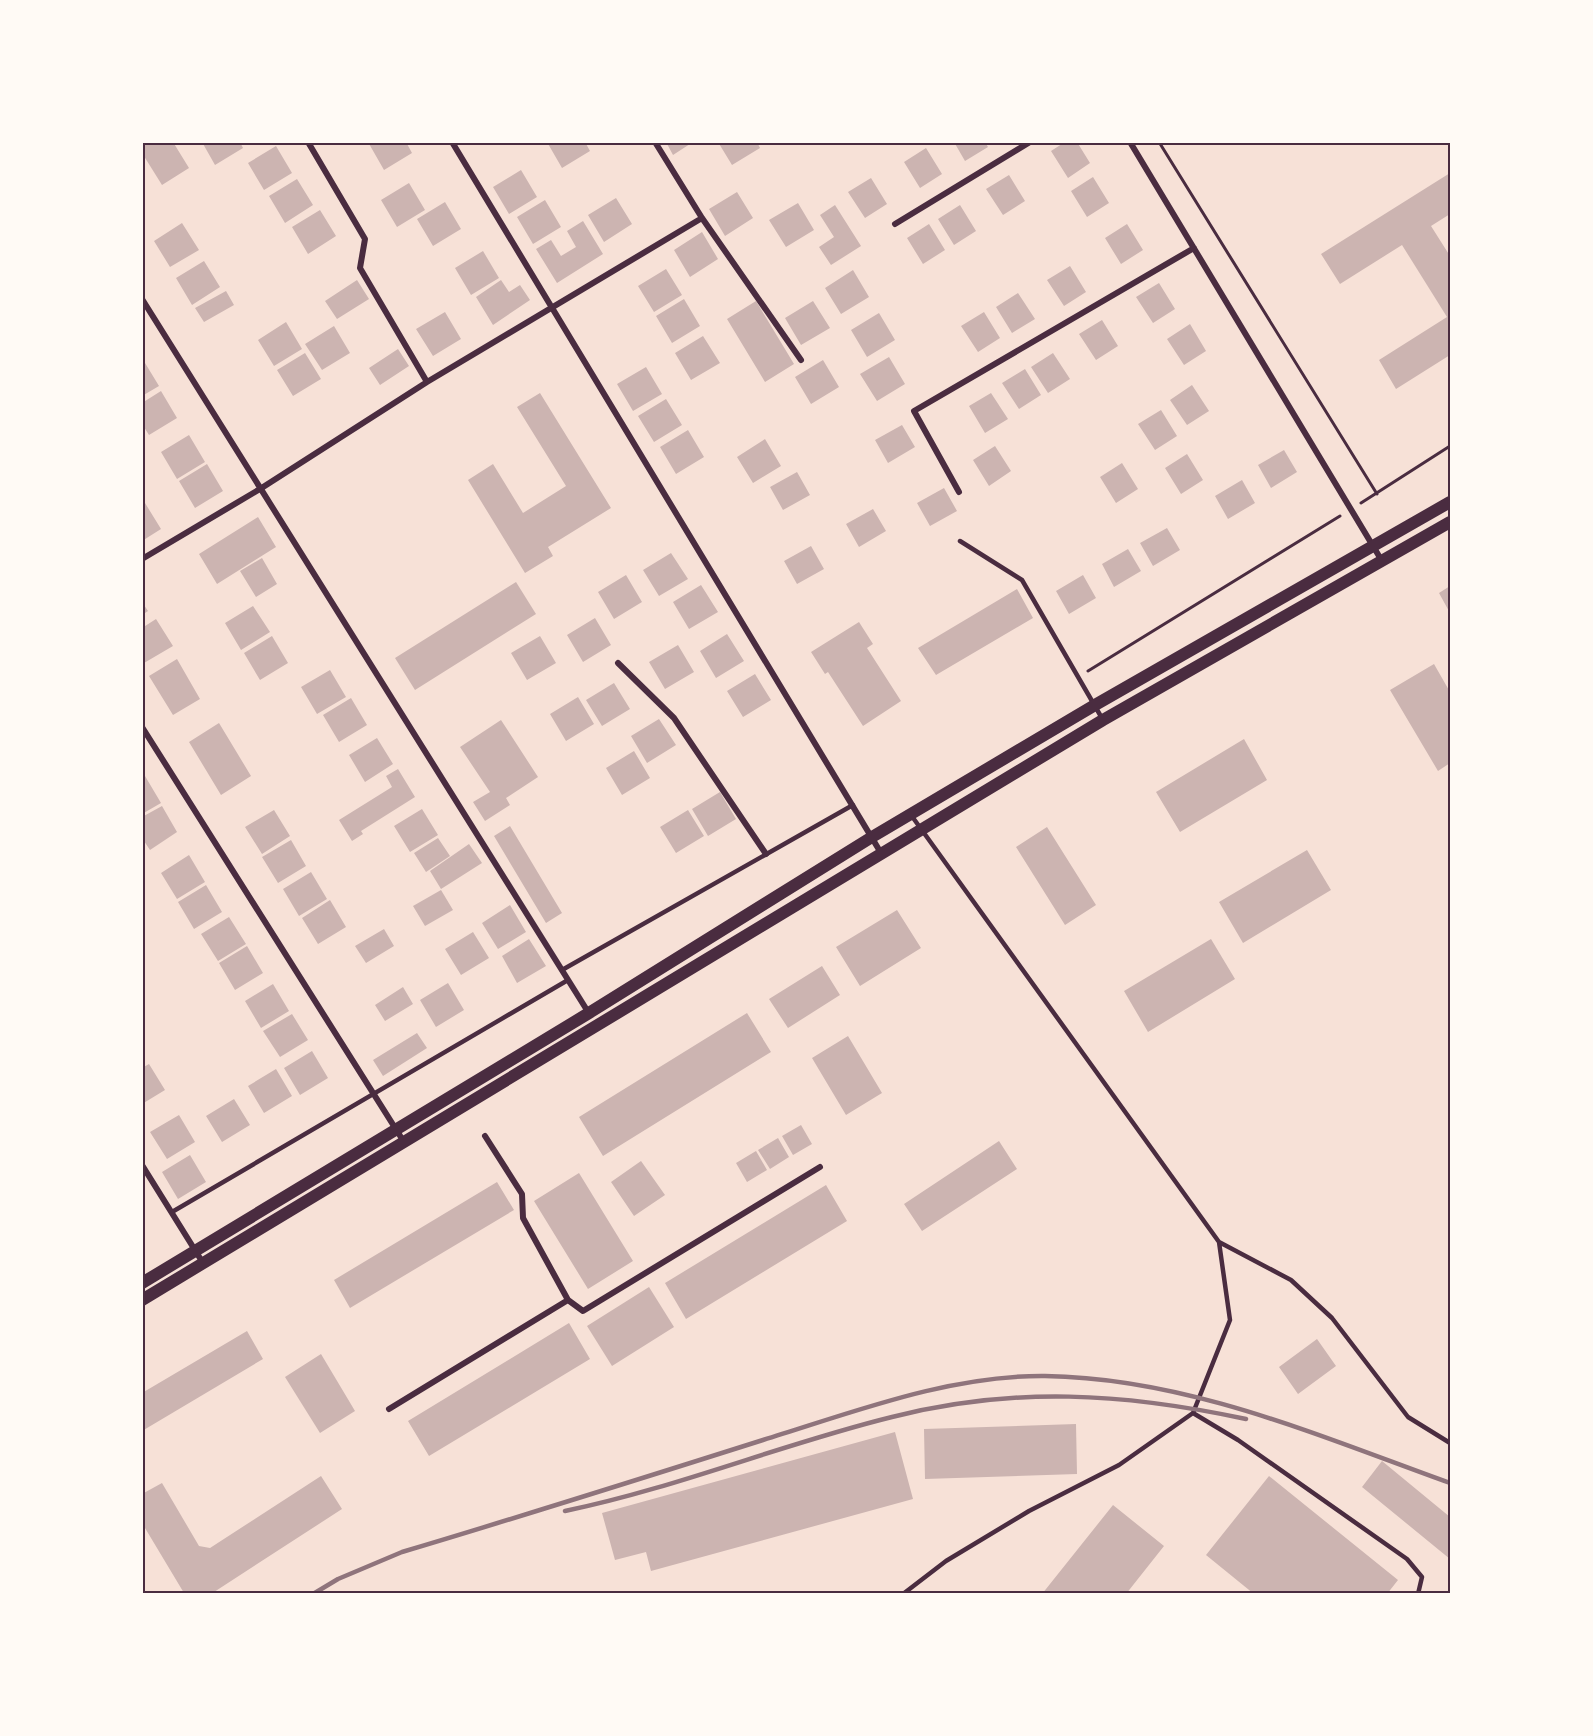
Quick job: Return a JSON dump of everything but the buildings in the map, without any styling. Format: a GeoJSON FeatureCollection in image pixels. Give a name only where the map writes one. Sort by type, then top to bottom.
{"type":"FeatureCollection","features":[{"type":"Feature","properties":{"kind":"main road"},"geometry":{"type":"LineString","coordinates":[[142,1282],[589,1013],[872,837],[1095,705],[1450,502]]}},
{"type":"Feature","properties":{"kind":"main road"},"geometry":{"type":"LineString","coordinates":[[142,1300],[1103,720],[1450,522]]}},
{"type":"Feature","properties":{"kind":"street"},"geometry":{"type":"LineString","coordinates":[[308,142],[365,238],[360,268],[427,382]]}},
{"type":"Feature","properties":{"kind":"street"},"geometry":{"type":"LineString","coordinates":[[452,142],[881,853]]}},
{"type":"Feature","properties":{"kind":"street"},"geometry":{"type":"LineString","coordinates":[[655,142],[702,218],[801,360]]}},
{"type":"Feature","properties":{"kind":"street"},"geometry":{"type":"LineString","coordinates":[[895,224],[1030,142]]}},
{"type":"Feature","properties":{"kind":"street"},"geometry":{"type":"LineString","coordinates":[[1130,142],[1382,561]]}},
{"type":"Feature","properties":{"kind":"street"},"geometry":{"type":"LineString","coordinates":[[142,560],[260,489],[427,382],[702,218]]}},
{"type":"Feature","properties":{"kind":"street"},"geometry":{"type":"LineString","coordinates":[[959,492],[914,411],[1194,248]]}},
{"type":"Feature","properties":{"kind":"street"},"geometry":{"type":"LineString","coordinates":[[142,299],[597,1026]]}},
{"type":"Feature","properties":{"kind":"street"},"geometry":{"type":"LineString","coordinates":[[618,663],[674,718],[766,854]]}},
{"type":"Feature","properties":{"kind":"street"},"geometry":{"type":"LineString","coordinates":[[142,727],[404,1142]]}},
{"type":"Feature","properties":{"kind":"street"},"geometry":{"type":"LineString","coordinates":[[485,1136],[522,1194],[523,1218],[568,1300],[583,1311],[820,1167]]}},
{"type":"Feature","properties":{"kind":"street"},"geometry":{"type":"LineString","coordinates":[[142,1165],[203,1263]]}},
{"type":"Feature","properties":{"kind":"street"},"geometry":{"type":"LineString","coordinates":[[389,1409],[568,1300]]}},
{"type":"Feature","properties":{"kind":"lane"},"geometry":{"type":"LineString","coordinates":[[960,541],[1022,580],[1103,720]]}},
{"type":"Feature","properties":{"kind":"lane"},"geometry":{"type":"LineString","coordinates":[[562,970],[853,805]]}},
{"type":"Feature","properties":{"kind":"lane"},"geometry":{"type":"LineString","coordinates":[[911,816],[1219,1242],[1291,1280],[1332,1318],[1408,1417],[1450,1443]]}},
{"type":"Feature","properties":{"kind":"lane"},"geometry":{"type":"LineString","coordinates":[[172,1212],[568,980]]}},
{"type":"Feature","properties":{"kind":"lane"},"geometry":{"type":"LineString","coordinates":[[903,1593],[946,1561],[1029,1511],[1119,1465],[1193,1413],[1230,1320],[1219,1242]]}},
{"type":"Feature","properties":{"kind":"lane"},"geometry":{"type":"LineString","coordinates":[[1193,1413],[1238,1440],[1407,1559],[1422,1577],[1418,1593]]}},
{"type":"Feature","properties":{"kind":"path"},"geometry":{"type":"LineString","coordinates":[[1159,142],[1377,494]]}},
{"type":"Feature","properties":{"kind":"path"},"geometry":{"type":"LineString","coordinates":[[1079,676],[1377,494],[1450,446]]}},
{"type":"Feature","properties":{"kind":"railway"},"geometry":{"type":"LineString","coordinates":[[313,1594],[338,1579],[402,1552],[902,1397],[938,1388],[1009,1377],[1045,1376],[1098,1379],[1201,1398],[1302,1429],[1450,1483]]}},
{"type":"Feature","properties":{"kind":"railway"},"geometry":{"type":"LineString","coordinates":[[565,1511],[647,1490],[851,1428],[937,1407],[1025,1397],[1069,1397],[1156,1403],[1246,1419]]}}]}
